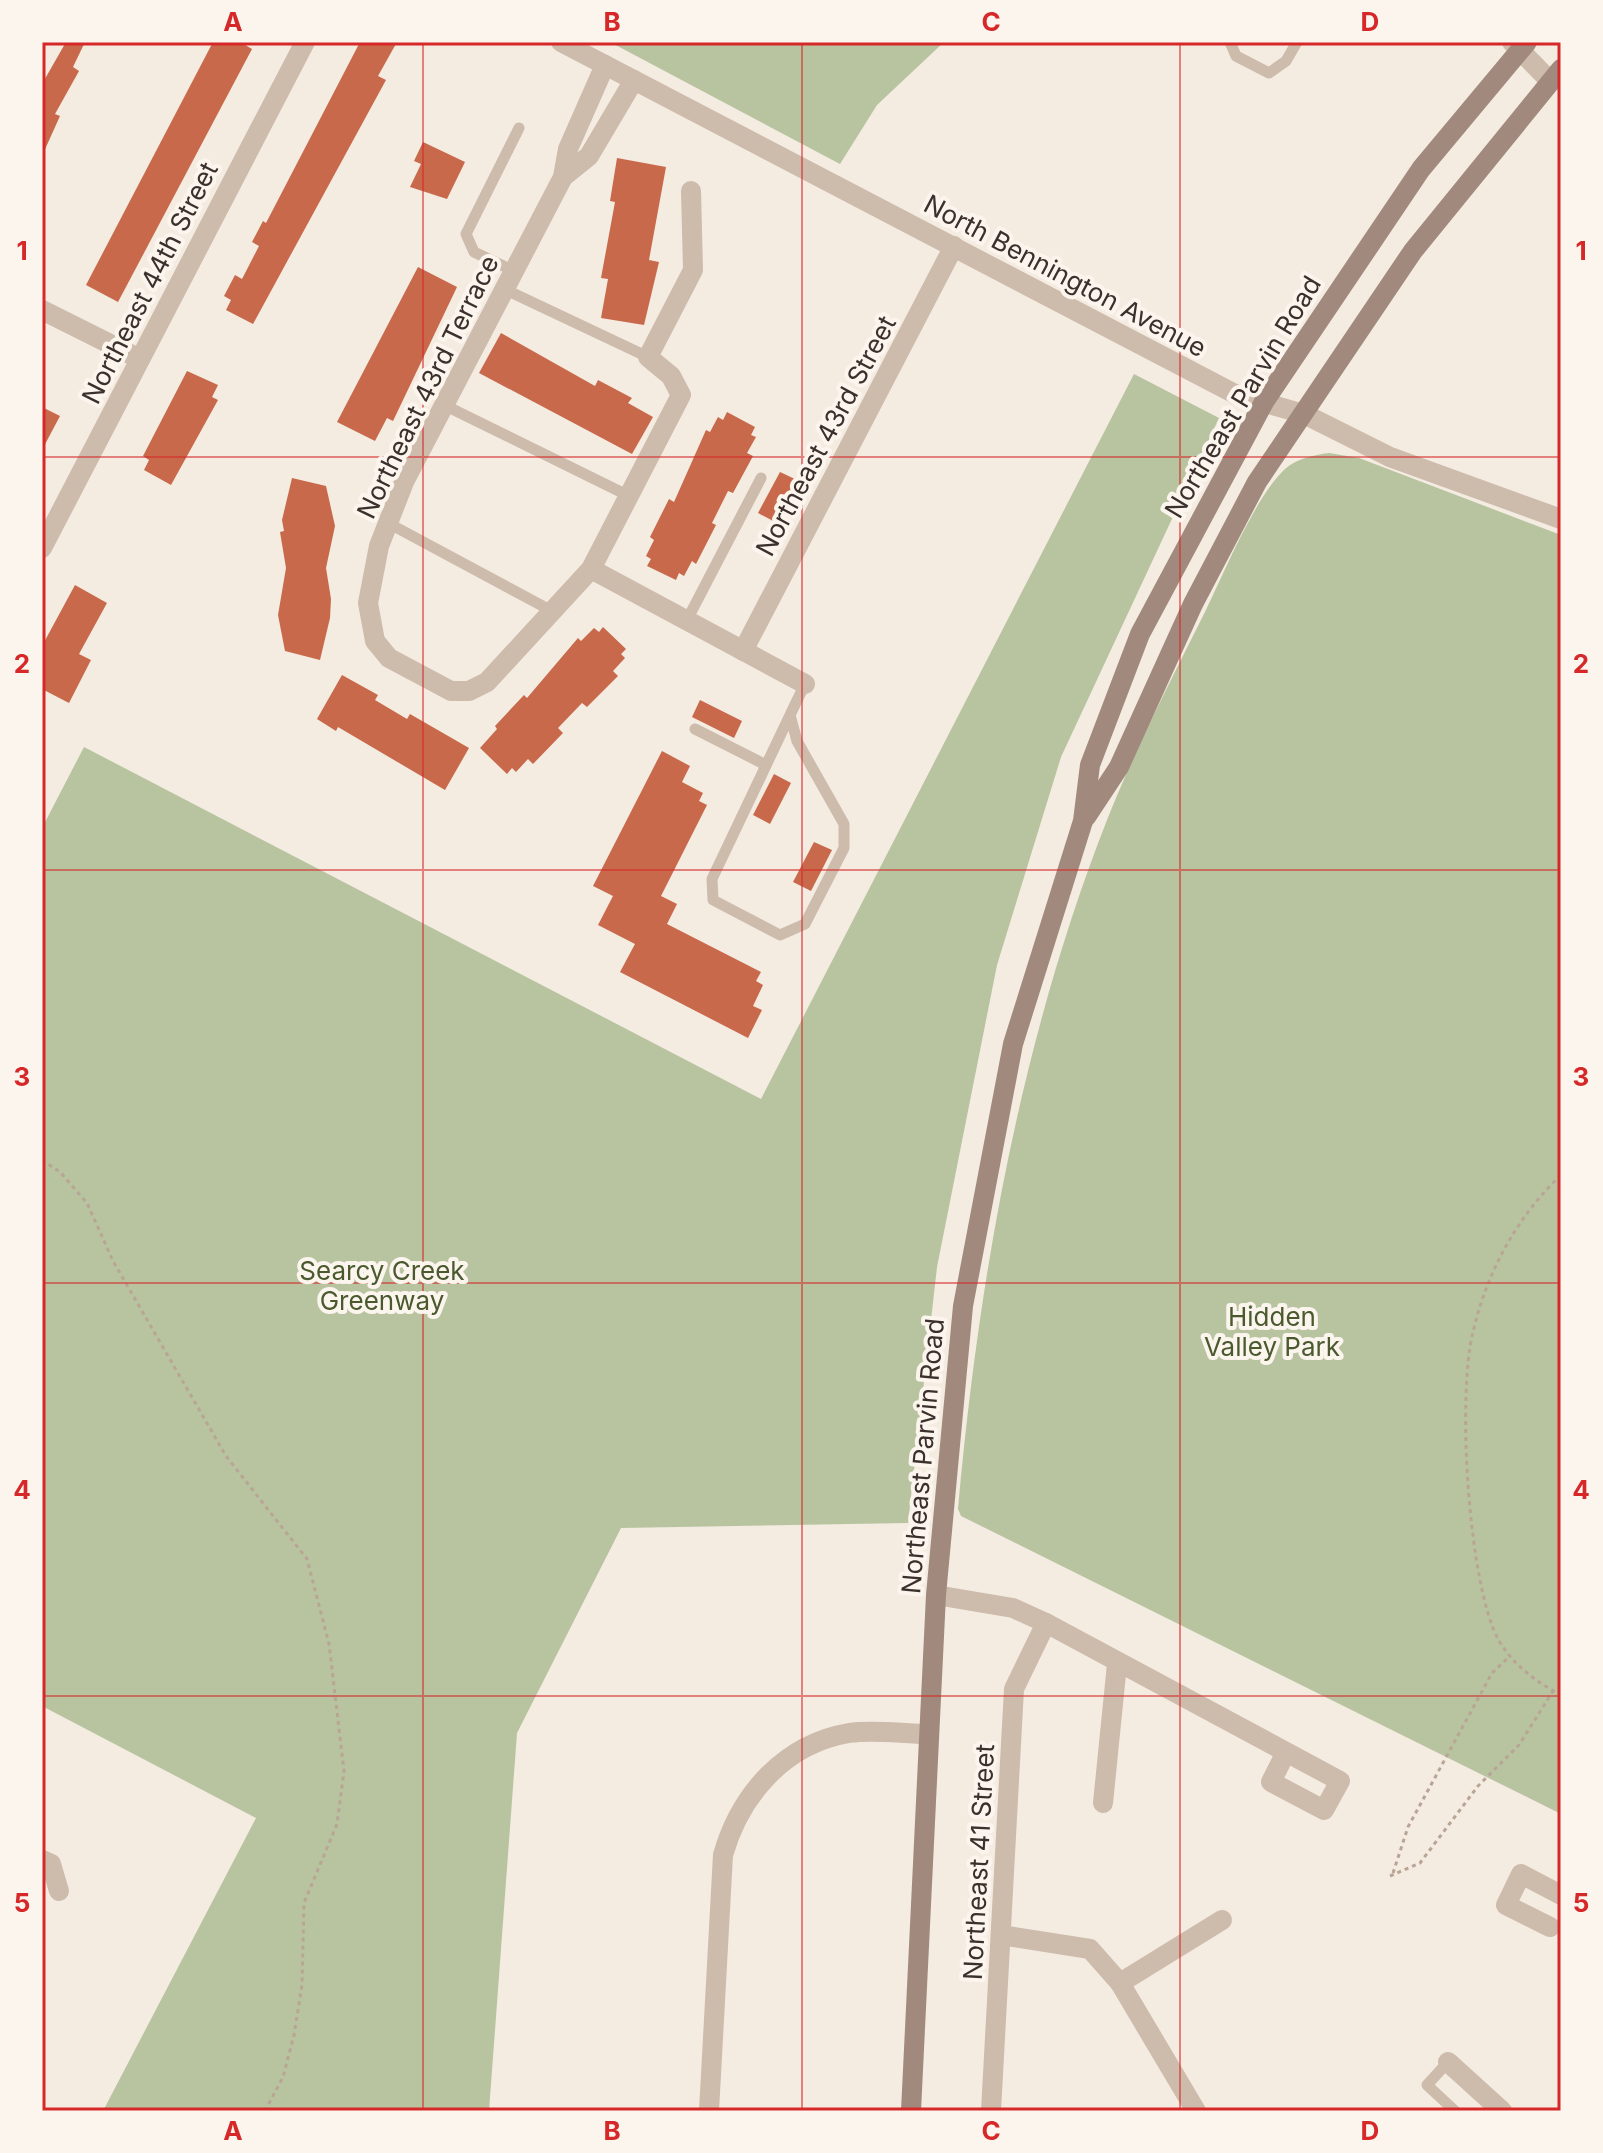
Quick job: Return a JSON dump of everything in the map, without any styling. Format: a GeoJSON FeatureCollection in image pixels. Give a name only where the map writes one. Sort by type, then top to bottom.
{"type":"FeatureCollection","features":[{"type":"Feature","properties":{"kind":"main road","name":"Northeast Parvin Road"},"geometry":{"type":"LineString","coordinates":[[911,2111],[936,1595],[965,1290],[1013,1044],[1083,821],[1090,765],[1140,634],[1264,402],[1421,169],[1520,44]]}},
{"type":"Feature","properties":{"kind":"main road","name":"Northeast Parvin Road"},"geometry":{"type":"LineString","coordinates":[[1083,821],[1119,767],[1193,604],[1257,482],[1413,251],[1555,75]]}},
{"type":"Feature","properties":{"kind":"street","name":"Northeast 44th Street"},"geometry":{"type":"LineString","coordinates":[[42,548],[305,42]]}},
{"type":"Feature","properties":{"kind":"street","name":"North Bennington Avenue"},"geometry":{"type":"LineString","coordinates":[[561,42],[1237,395],[1304,414],[1390,457],[1561,519]]}},
{"type":"Feature","properties":{"kind":"street"},"geometry":{"type":"LineString","coordinates":[[1520,44],[1555,75]]}},
{"type":"Feature","properties":{"kind":"street","name":"Northeast 43rd Terrace"},"geometry":{"type":"LineString","coordinates":[[605,65],[568,149],[563,177],[404,482],[379,546],[368,603],[375,641],[389,658],[451,691],[469,691],[487,682],[591,569],[681,395],[671,376],[648,357]]}},
{"type":"Feature","properties":{"kind":"street","name":"Northeast 43rd Terrace"},"geometry":{"type":"LineString","coordinates":[[563,177],[589,156],[634,80]]}},
{"type":"Feature","properties":{"kind":"street"},"geometry":{"type":"LineString","coordinates":[[648,357],[693,270],[691,191]]}},
{"type":"Feature","properties":{"kind":"street","name":"Northeast 43rd Street"},"geometry":{"type":"LineString","coordinates":[[743,651],[954,246]]}},
{"type":"Feature","properties":{"kind":"street"},"geometry":{"type":"LineString","coordinates":[[42,310],[140,359]]}},
{"type":"Feature","properties":{"kind":"street"},"geometry":{"type":"LineString","coordinates":[[591,569],[805,684]]}},
{"type":"Feature","properties":{"kind":"street"},"geometry":{"type":"LineString","coordinates":[[936,1595],[1013,1608],[1286,1752]]}},
{"type":"Feature","properties":{"kind":"street","name":"Northeast 41 Street"},"geometry":{"type":"LineString","coordinates":[[991,2111],[1014,1689],[1046,1623]]}},
{"type":"Feature","properties":{"kind":"street"},"geometry":{"type":"LineString","coordinates":[[1103,1803],[1117,1664]]}},
{"type":"Feature","properties":{"kind":"street"},"geometry":{"type":"LineString","coordinates":[[709,2111],[723,1855],[746,1800],[785,1760],[823,1739],[852,1733],[929,1734]]}},
{"type":"Feature","properties":{"kind":"street"},"geometry":{"type":"LineString","coordinates":[[42,1860],[51,1864],[59,1891]]}},
{"type":"Feature","properties":{"kind":"street"},"geometry":{"type":"LineString","coordinates":[[1550,1927],[1506,1905],[1521,1874],[1561,1895]]}},
{"type":"Feature","properties":{"kind":"street"},"geometry":{"type":"LineString","coordinates":[[1120,1983],[1222,1920]]}},
{"type":"Feature","properties":{"kind":"street"},"geometry":{"type":"LineString","coordinates":[[1001,1935],[1090,1949],[1120,1983],[1196,2111]]}},
{"type":"Feature","properties":{"kind":"street"},"geometry":{"type":"LineString","coordinates":[[1448,2062],[1502,2111]]}},
{"type":"Feature","properties":{"kind":"lane"},"geometry":{"type":"LineString","coordinates":[[1230,42],[1236,56],[1269,73],[1286,61],[1297,42]]}},
{"type":"Feature","properties":{"kind":"lane"},"geometry":{"type":"LineString","coordinates":[[519,128],[466,234],[474,252],[509,280],[648,357]]}},
{"type":"Feature","properties":{"kind":"lane"},"geometry":{"type":"LineString","coordinates":[[444,405],[629,496]]}},
{"type":"Feature","properties":{"kind":"lane"},"geometry":{"type":"LineString","coordinates":[[687,620],[761,478]]}},
{"type":"Feature","properties":{"kind":"lane"},"geometry":{"type":"LineString","coordinates":[[388,523],[552,611]]}},
{"type":"Feature","properties":{"kind":"lane"},"geometry":{"type":"LineString","coordinates":[[790,715],[797,741],[844,824],[844,848],[805,924],[780,935],[713,900],[712,879],[766,765],[790,715],[805,684]]}},
{"type":"Feature","properties":{"kind":"lane"},"geometry":{"type":"LineString","coordinates":[[695,729],[766,765]]}},
{"type":"Feature","properties":{"kind":"lane"},"geometry":{"type":"LineString","coordinates":[[1448,2062],[1427,2085],[1455,2111]]}},
{"type":"Feature","properties":{"kind":"path"},"geometry":{"type":"LineString","coordinates":[[42,1160],[60,1172],[87,1203],[113,1261],[226,1456],[307,1559],[329,1644],[344,1771],[337,1824],[304,1903],[302,1985],[294,2035],[283,2077],[265,2111]]}},
{"type":"Feature","properties":{"kind":"path"},"geometry":{"type":"LineString","coordinates":[[1561,1175],[1508,1241],[1480,1307],[1467,1366],[1466,1445],[1480,1572],[1490,1620],[1510,1656],[1561,1695]]}},
{"type":"Feature","properties":{"kind":"path"},"geometry":{"type":"LineString","coordinates":[[1510,1656],[1492,1673],[1408,1827],[1391,1875],[1420,1863],[1478,1786],[1519,1745],[1553,1691]]}},
{"type":"Feature","properties":{"kind":"green space"},"geometry":{"type":"Polygon","coordinates":[[[610,42],[944,42],[877,105],[840,164],[610,42]]]}},
{"type":"Feature","properties":{"kind":"green space","name":"Searcy Creek Greenway"},"geometry":{"type":"Polygon","coordinates":[[[1134,374],[1219,418],[1061,757],[997,965],[937,1267],[908,1523],[621,1528],[517,1733],[489,2111],[103,2111],[256,1818],[42,1706],[42,828],[84,747],[761,1099],[1134,374]]]}},
{"type":"Feature","properties":{"kind":"green space","name":"Hidden Valley Park"},"geometry":{"type":"Polygon","coordinates":[[[1329,453],[1359,458],[1561,535],[1561,1814],[961,1516],[958,1509],[978,1333],[1008,1159],[1050,987],[1077,903],[1129,767],[1252,516],[1285,469],[1311,456],[1329,453]]]}},
{"type":"Feature","properties":{"kind":"building"},"geometry":{"type":"Polygon","coordinates":[[[66,42],[85,42],[73,67],[79,71],[55,114],[60,116],[42,156],[42,84],[66,42]]]}},
{"type":"Feature","properties":{"kind":"building"},"geometry":{"type":"Polygon","coordinates":[[[213,42],[240,42],[252,49],[118,302],[86,285],[213,42]]]}},
{"type":"Feature","properties":{"kind":"building"},"geometry":{"type":"Polygon","coordinates":[[[360,42],[397,42],[378,76],[386,80],[253,324],[226,310],[231,300],[224,296],[235,275],[242,279],[259,246],[252,242],[263,221],[266,223],[360,42]]]}},
{"type":"Feature","properties":{"kind":"building"},"geometry":{"type":"Polygon","coordinates":[[[423,142],[465,162],[447,199],[410,187],[421,164],[414,161],[423,142]]]}},
{"type":"Feature","properties":{"kind":"building"},"geometry":{"type":"Polygon","coordinates":[[[617,158],[666,167],[649,260],[659,262],[644,325],[601,318],[608,279],[601,278],[615,202],[610,201],[617,158]]]}},
{"type":"Feature","properties":{"kind":"building"},"geometry":{"type":"Polygon","coordinates":[[[418,267],[457,287],[393,421],[387,418],[375,441],[337,422],[418,267]]]}},
{"type":"Feature","properties":{"kind":"building"},"geometry":{"type":"Polygon","coordinates":[[[501,333],[595,386],[598,380],[632,398],[628,403],[653,417],[632,454],[479,373],[501,333]]]}},
{"type":"Feature","properties":{"kind":"building"},"geometry":{"type":"Polygon","coordinates":[[[187,371],[218,385],[212,397],[218,400],[171,485],[144,470],[149,460],[143,456],[187,371]]]}},
{"type":"Feature","properties":{"kind":"building"},"geometry":{"type":"Polygon","coordinates":[[[42,407],[60,416],[42,450],[42,407]]]}},
{"type":"Feature","properties":{"kind":"building"},"geometry":{"type":"Polygon","coordinates":[[[727,412],[755,427],[751,435],[756,437],[747,453],[753,456],[733,493],[728,491],[712,523],[716,525],[696,564],[692,561],[684,576],[679,573],[676,580],[647,566],[651,559],[646,556],[654,540],[650,537],[669,499],[674,502],[706,430],[710,432],[718,417],[723,420],[727,412]]]}},
{"type":"Feature","properties":{"kind":"building"},"geometry":{"type":"Polygon","coordinates":[[[780,472],[797,480],[775,522],[758,513],[780,472]]]}},
{"type":"Feature","properties":{"kind":"building"},"geometry":{"type":"Polygon","coordinates":[[[292,478],[326,486],[335,526],[326,568],[331,599],[330,618],[320,660],[285,651],[278,615],[286,568],[280,532],[284,531],[282,520],[292,478]]]}},
{"type":"Feature","properties":{"kind":"building"},"geometry":{"type":"Polygon","coordinates":[[[75,585],[107,603],[79,654],[91,660],[69,703],[42,689],[42,646],[75,585]]]}},
{"type":"Feature","properties":{"kind":"building"},"geometry":{"type":"Polygon","coordinates":[[[603,627],[626,649],[621,654],[625,658],[613,671],[618,676],[587,707],[582,703],[558,728],[563,733],[533,764],[528,759],[516,772],[512,768],[507,774],[480,748],[497,729],[495,726],[524,695],[527,698],[578,638],[581,641],[594,628],[599,632],[603,627]]]}},
{"type":"Feature","properties":{"kind":"building"},"geometry":{"type":"Polygon","coordinates":[[[342,675],[378,695],[375,700],[407,719],[410,714],[469,748],[445,790],[338,727],[336,731],[317,719],[342,675]]]}},
{"type":"Feature","properties":{"kind":"building"},"geometry":{"type":"Polygon","coordinates":[[[700,700],[742,721],[734,738],[692,717],[700,700]]]}},
{"type":"Feature","properties":{"kind":"building"},"geometry":{"type":"Polygon","coordinates":[[[662,751],[690,766],[682,782],[703,793],[699,801],[707,805],[661,896],[677,904],[667,924],[761,972],[756,981],[763,985],[753,1006],[762,1010],[748,1038],[620,972],[635,944],[598,925],[613,896],[593,886],[662,751]]]}},
{"type":"Feature","properties":{"kind":"building"},"geometry":{"type":"Polygon","coordinates":[[[774,774],[791,783],[770,824],[753,815],[774,774]]]}},
{"type":"Feature","properties":{"kind":"building"},"geometry":{"type":"Polygon","coordinates":[[[814,842],[832,850],[811,891],[793,882],[814,842]]]}}]}
